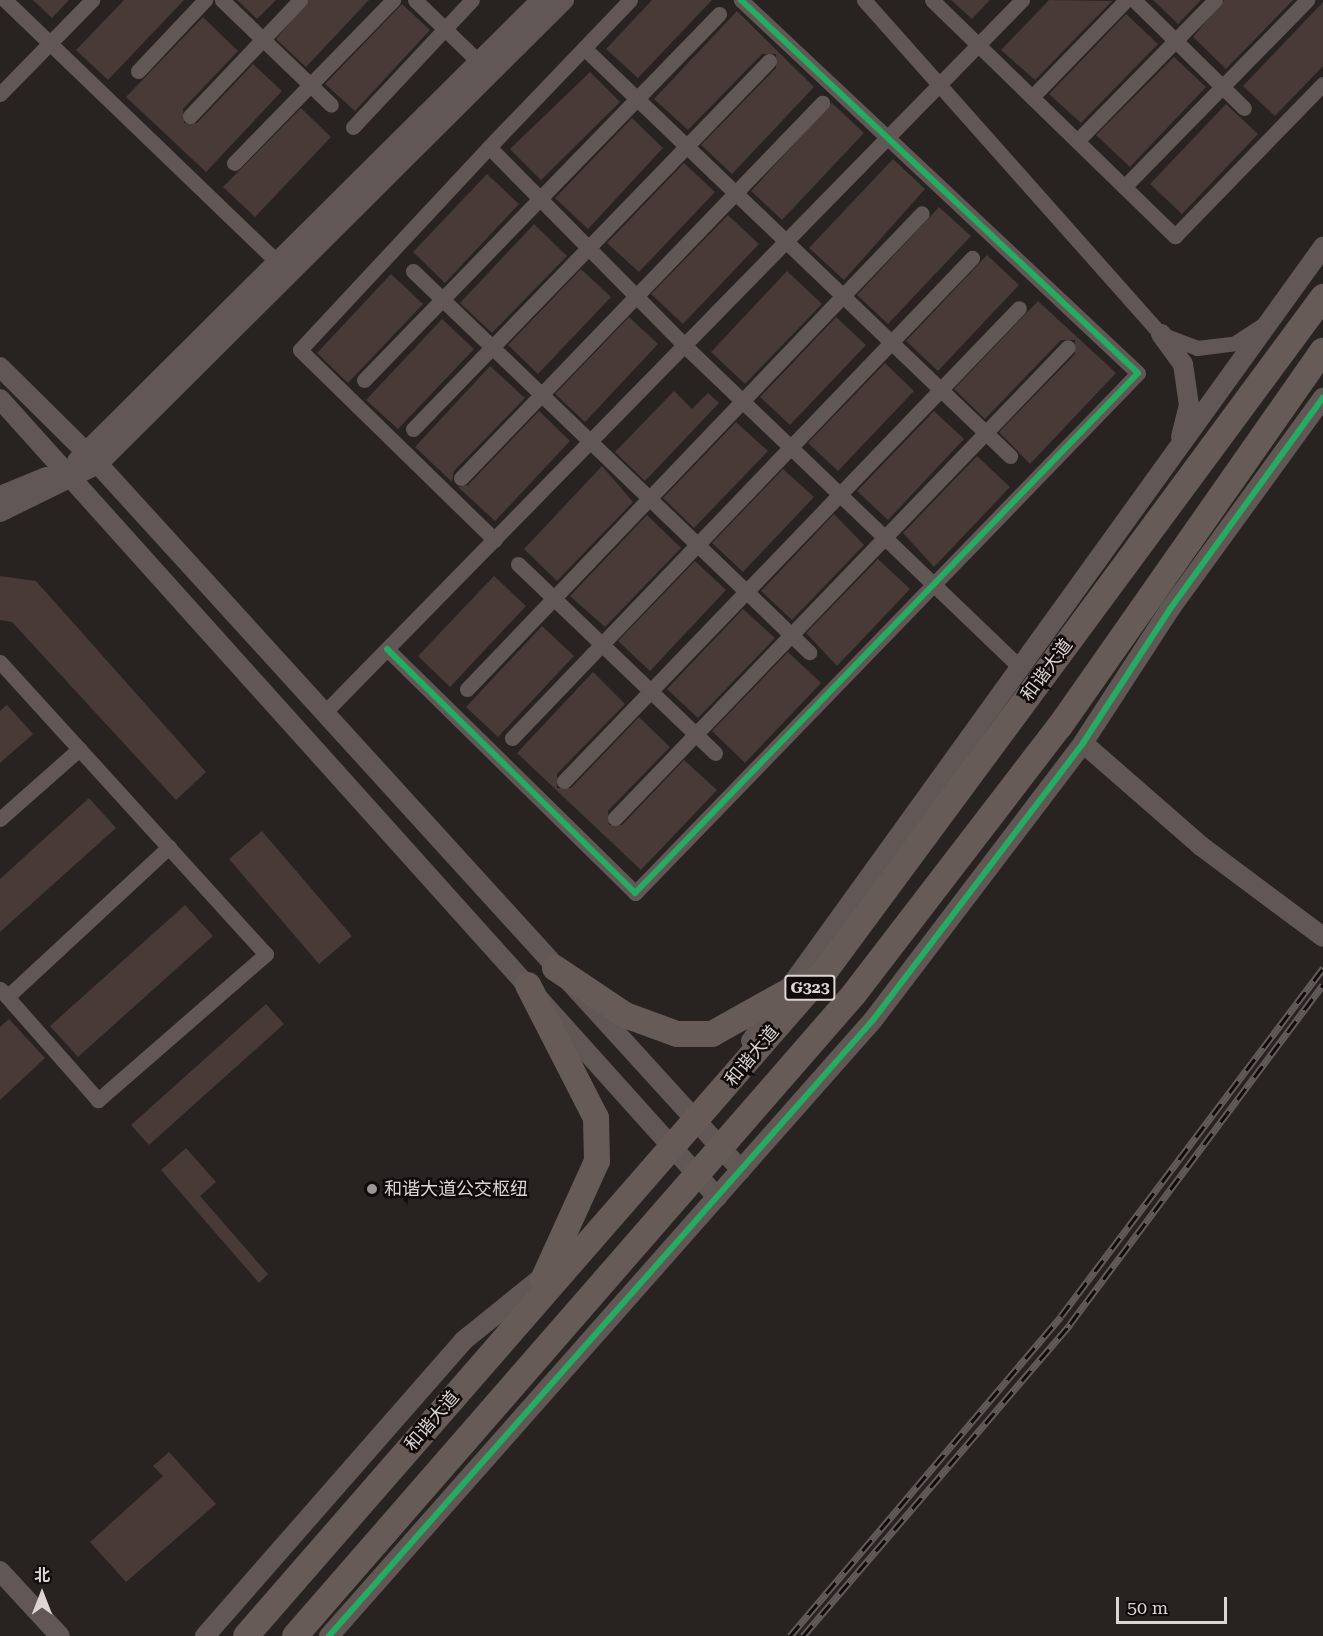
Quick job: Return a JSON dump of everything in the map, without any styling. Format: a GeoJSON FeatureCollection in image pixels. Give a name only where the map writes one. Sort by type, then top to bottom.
{"type":"FeatureCollection","features":[{"type":"Feature","properties":{"kind":"highway","name":"和谐大道"},"geometry":{"type":"LineString","coordinates":[[246,1636],[826,970],[1323,297]]}},
{"type":"Feature","properties":{"kind":"highway","name":"和谐大道"},"geometry":{"type":"LineString","coordinates":[[295,1636],[854,994],[1060,726],[1323,351]]}},
{"type":"Feature","properties":{"kind":"highway"},"geometry":{"type":"LineString","coordinates":[[555,968],[625,1015],[677,1034],[712,1034],[826,970]]}},
{"type":"Feature","properties":{"kind":"highway"},"geometry":{"type":"LineString","coordinates":[[526,1314],[597,1161],[596,1118],[528,985]]}},
{"type":"Feature","properties":{"kind":"street"},"geometry":{"type":"LineString","coordinates":[[5,0],[279,264]]}},
{"type":"Feature","properties":{"kind":"street"},"geometry":{"type":"LineString","coordinates":[[0,94],[92,0]]}},
{"type":"Feature","properties":{"kind":"street"},"geometry":{"type":"LineString","coordinates":[[138,71],[205,0]]}},
{"type":"Feature","properties":{"kind":"street"},"geometry":{"type":"LineString","coordinates":[[222,0],[331,105]]}},
{"type":"Feature","properties":{"kind":"street"},"geometry":{"type":"LineString","coordinates":[[190,116],[300,0]]}},
{"type":"Feature","properties":{"kind":"street"},"geometry":{"type":"LineString","coordinates":[[234,163],[393,0]]}},
{"type":"Feature","properties":{"kind":"street"},"geometry":{"type":"LineString","coordinates":[[415,0],[480,63]]}},
{"type":"Feature","properties":{"kind":"street"},"geometry":{"type":"LineString","coordinates":[[353,127],[472,0]]}},
{"type":"Feature","properties":{"kind":"street"},"geometry":{"type":"LineString","coordinates":[[93,459],[279,264],[541,0]]}},
{"type":"Feature","properties":{"kind":"street"},"geometry":{"type":"LineString","coordinates":[[0,512],[71,474],[93,459],[564,0]]}},
{"type":"Feature","properties":{"kind":"street"},"geometry":{"type":"LineString","coordinates":[[495,540],[300,350],[630,0]]}},
{"type":"Feature","properties":{"kind":"street"},"geometry":{"type":"LineString","coordinates":[[387,649],[635,893],[1138,373],[741,0]]}},
{"type":"Feature","properties":{"kind":"street"},"geometry":{"type":"LineString","coordinates":[[864,0],[1161,334],[1184,364],[1190,405],[1178,450]]}},
{"type":"Feature","properties":{"kind":"street"},"geometry":{"type":"LineString","coordinates":[[932,0],[1175,236],[1323,84]]}},
{"type":"Feature","properties":{"kind":"street"},"geometry":{"type":"LineString","coordinates":[[324,713],[686,347],[1022,0]]}},
{"type":"Feature","properties":{"kind":"street"},"geometry":{"type":"LineString","coordinates":[[1032,97],[1126,0]]}},
{"type":"Feature","properties":{"kind":"street"},"geometry":{"type":"LineString","coordinates":[[1134,0],[1244,108]]}},
{"type":"Feature","properties":{"kind":"street"},"geometry":{"type":"LineString","coordinates":[[1077,141],[1215,0]]}},
{"type":"Feature","properties":{"kind":"street"},"geometry":{"type":"LineString","coordinates":[[1124,187],[1307,0]]}},
{"type":"Feature","properties":{"kind":"street"},"geometry":{"type":"LineString","coordinates":[[364,380],[719,14]]}},
{"type":"Feature","properties":{"kind":"street"},"geometry":{"type":"LineString","coordinates":[[584,48],[1010,456]]}},
{"type":"Feature","properties":{"kind":"street"},"geometry":{"type":"LineString","coordinates":[[413,429],[769,61]]}},
{"type":"Feature","properties":{"kind":"street"},"geometry":{"type":"LineString","coordinates":[[461,478],[822,103]]}},
{"type":"Feature","properties":{"kind":"street"},"geometry":{"type":"LineString","coordinates":[[489,147],[686,347],[1020,667]]}},
{"type":"Feature","properties":{"kind":"street"},"geometry":{"type":"LineString","coordinates":[[467,688],[922,213]]}},
{"type":"Feature","properties":{"kind":"street"},"geometry":{"type":"LineString","coordinates":[[695,1123],[782,996],[1178,450],[1265,324],[1323,247]]}},
{"type":"Feature","properties":{"kind":"street"},"geometry":{"type":"LineString","coordinates":[[512,738],[972,258]]}},
{"type":"Feature","properties":{"kind":"street"},"geometry":{"type":"LineString","coordinates":[[413,271],[809,652]]}},
{"type":"Feature","properties":{"kind":"street"},"geometry":{"type":"LineString","coordinates":[[564,782],[1019,308]]}},
{"type":"Feature","properties":{"kind":"street"},"geometry":{"type":"LineString","coordinates":[[1161,334],[1197,348],[1235,343],[1265,324]]}},
{"type":"Feature","properties":{"kind":"street"},"geometry":{"type":"LineString","coordinates":[[615,818],[1068,347]]}},
{"type":"Feature","properties":{"kind":"street"},"geometry":{"type":"LineString","coordinates":[[0,367],[93,459],[695,1123],[741,1170]]}},
{"type":"Feature","properties":{"kind":"street"},"geometry":{"type":"LineString","coordinates":[[329,1636],[873,1020],[1083,743],[1170,609],[1323,398]]}},
{"type":"Feature","properties":{"kind":"street"},"geometry":{"type":"LineString","coordinates":[[0,399],[71,474],[717,1197]]}},
{"type":"Feature","properties":{"kind":"street"},"geometry":{"type":"LineString","coordinates":[[0,496],[71,474]]}},
{"type":"Feature","properties":{"kind":"street"},"geometry":{"type":"LineString","coordinates":[[518,564],[715,753]]}},
{"type":"Feature","properties":{"kind":"street"},"geometry":{"type":"LineString","coordinates":[[0,662],[169,847],[266,954],[98,1100],[4,993],[169,847]]}},
{"type":"Feature","properties":{"kind":"street"},"geometry":{"type":"LineString","coordinates":[[1083,743],[1201,846],[1323,937]]}},
{"type":"Feature","properties":{"kind":"street"},"geometry":{"type":"LineString","coordinates":[[0,819],[79,749]]}},
{"type":"Feature","properties":{"kind":"street"},"geometry":{"type":"LineString","coordinates":[[205,1636],[463,1341],[545,1276],[673,1147]]}},
{"type":"Feature","properties":{"kind":"street"},"geometry":{"type":"LineString","coordinates":[[0,1571],[60,1636]]}},
{"type":"Feature","properties":{"kind":"building"},"geometry":{"type":"Polygon","coordinates":[[[33,0],[69,0],[52,18],[33,0]]]}},
{"type":"Feature","properties":{"kind":"building"},"geometry":{"type":"Polygon","coordinates":[[[124,0],[184,0],[108,80],[76,50],[124,0]]]}},
{"type":"Feature","properties":{"kind":"building"},"geometry":{"type":"Polygon","coordinates":[[[237,0],[276,0],[257,19],[237,0]]]}},
{"type":"Feature","properties":{"kind":"building"},"geometry":{"type":"Polygon","coordinates":[[[309,0],[369,0],[306,67],[276,39],[309,0]]]}},
{"type":"Feature","properties":{"kind":"building"},"geometry":{"type":"Polygon","coordinates":[[[652,0],[712,0],[638,78],[606,49],[652,0]]]}},
{"type":"Feature","properties":{"kind":"building"},"geometry":{"type":"Polygon","coordinates":[[[951,0],[990,0],[972,19],[951,0]]]}},
{"type":"Feature","properties":{"kind":"building"},"geometry":{"type":"Polygon","coordinates":[[[1049,0],[1112,1],[1035,80],[1001,50],[1049,0]]]}},
{"type":"Feature","properties":{"kind":"building"},"geometry":{"type":"Polygon","coordinates":[[[1153,0],[1201,0],[1178,24],[1153,0]]]}},
{"type":"Feature","properties":{"kind":"building"},"geometry":{"type":"Polygon","coordinates":[[[1224,0],[1293,0],[1226,69],[1193,37],[1224,0]]]}},
{"type":"Feature","properties":{"kind":"building"},"geometry":{"type":"Polygon","coordinates":[[[1323,2],[1323,66],[1275,116],[1243,86],[1323,2]]]}},
{"type":"Feature","properties":{"kind":"building"},"geometry":{"type":"Polygon","coordinates":[[[402,4],[430,30],[355,111],[325,84],[402,4]]]}},
{"type":"Feature","properties":{"kind":"building"},"geometry":{"type":"Polygon","coordinates":[[[737,11],[814,87],[732,174],[701,145],[776,68],[776,54],[762,54],[688,130],[654,99],[737,11]]]}},
{"type":"Feature","properties":{"kind":"building"},"geometry":{"type":"Polygon","coordinates":[[[1126,14],[1158,44],[1081,123],[1049,94],[1126,14]]]}},
{"type":"Feature","properties":{"kind":"building"},"geometry":{"type":"Polygon","coordinates":[[[203,17],[238,51],[183,109],[184,123],[197,123],[253,64],[282,91],[206,172],[126,97],[203,17]]]}},
{"type":"Feature","properties":{"kind":"building"},"geometry":{"type":"Polygon","coordinates":[[[1174,57],[1206,87],[1130,167],[1096,135],[1174,57]]]}},
{"type":"Feature","properties":{"kind":"building"},"geometry":{"type":"Polygon","coordinates":[[[590,72],[620,102],[541,180],[510,149],[590,72]]]}},
{"type":"Feature","properties":{"kind":"building"},"geometry":{"type":"Polygon","coordinates":[[[832,103],[864,133],[782,220],[751,191],[832,103]]]}},
{"type":"Feature","properties":{"kind":"building"},"geometry":{"type":"Polygon","coordinates":[[[1226,104],[1258,134],[1182,214],[1150,184],[1226,104]]]}},
{"type":"Feature","properties":{"kind":"building"},"geometry":{"type":"Polygon","coordinates":[[[301,108],[331,137],[255,217],[223,187],[301,108]]]}},
{"type":"Feature","properties":{"kind":"building"},"geometry":{"type":"Polygon","coordinates":[[[632,118],[663,148],[588,229],[555,198],[632,118]]]}},
{"type":"Feature","properties":{"kind":"building"},"geometry":{"type":"Polygon","coordinates":[[[893,159],[925,189],[844,280],[809,248],[893,159]]]}},
{"type":"Feature","properties":{"kind":"building"},"geometry":{"type":"Polygon","coordinates":[[[684,163],[715,192],[639,272],[607,243],[684,163]]]}},
{"type":"Feature","properties":{"kind":"building"},"geometry":{"type":"Polygon","coordinates":[[[487,174],[519,204],[445,283],[413,252],[487,174]]]}},
{"type":"Feature","properties":{"kind":"building"},"geometry":{"type":"Polygon","coordinates":[[[939,207],[971,236],[888,324],[857,295],[939,207]]]}},
{"type":"Feature","properties":{"kind":"building"},"geometry":{"type":"Polygon","coordinates":[[[728,215],[759,244],[683,324],[651,294],[728,215]]]}},
{"type":"Feature","properties":{"kind":"building"},"geometry":{"type":"Polygon","coordinates":[[[534,224],[567,256],[492,333],[460,303],[534,224]]]}},
{"type":"Feature","properties":{"kind":"building"},"geometry":{"type":"Polygon","coordinates":[[[987,255],[1019,285],[938,371],[906,341],[987,255]]]}},
{"type":"Feature","properties":{"kind":"building"},"geometry":{"type":"Polygon","coordinates":[[[581,269],[611,297],[538,374],[508,345],[581,269]]]}},
{"type":"Feature","properties":{"kind":"building"},"geometry":{"type":"Polygon","coordinates":[[[787,271],[822,304],[745,384],[711,352],[787,271]]]}},
{"type":"Feature","properties":{"kind":"building"},"geometry":{"type":"Polygon","coordinates":[[[391,274],[423,304],[348,383],[317,353],[391,274]]]}},
{"type":"Feature","properties":{"kind":"building"},"geometry":{"type":"Polygon","coordinates":[[[1038,301],[1116,373],[1030,464],[999,432],[1075,354],[1075,340],[1061,340],[985,419],[954,389],[1038,301]]]}},
{"type":"Feature","properties":{"kind":"building"},"geometry":{"type":"Polygon","coordinates":[[[629,317],[658,344],[585,422],[555,394],[629,317]]]}},
{"type":"Feature","properties":{"kind":"building"},"geometry":{"type":"Polygon","coordinates":[[[836,317],[866,345],[790,425],[760,397],[836,317]]]}},
{"type":"Feature","properties":{"kind":"building"},"geometry":{"type":"Polygon","coordinates":[[[442,319],[474,349],[398,429],[366,400],[442,319]]]}},
{"type":"Feature","properties":{"kind":"building"},"geometry":{"type":"Polygon","coordinates":[[[885,363],[914,391],[838,471],[808,443],[885,363]]]}},
{"type":"Feature","properties":{"kind":"building"},"geometry":{"type":"Polygon","coordinates":[[[490,366],[525,398],[454,471],[452,482],[415,447],[490,366]]]}},
{"type":"Feature","properties":{"kind":"building"},"geometry":{"type":"Polygon","coordinates":[[[674,391],[692,409],[708,393],[719,403],[645,481],[615,452],[674,391]]]}},
{"type":"Feature","properties":{"kind":"building"},"geometry":{"type":"Polygon","coordinates":[[[539,411],[570,441],[495,521],[458,487],[468,485],[539,411]]]}},
{"type":"Feature","properties":{"kind":"building"},"geometry":{"type":"Polygon","coordinates":[[[934,411],[964,439],[888,520],[857,491],[934,411]]]}},
{"type":"Feature","properties":{"kind":"building"},"geometry":{"type":"Polygon","coordinates":[[[736,422],[768,451],[694,528],[663,498],[736,422]]]}},
{"type":"Feature","properties":{"kind":"building"},"geometry":{"type":"Polygon","coordinates":[[[977,456],[1010,487],[934,567],[903,533],[977,456]]]}},
{"type":"Feature","properties":{"kind":"building"},"geometry":{"type":"Polygon","coordinates":[[[602,466],[633,502],[557,581],[524,549],[602,466]]]}},
{"type":"Feature","properties":{"kind":"building"},"geometry":{"type":"Polygon","coordinates":[[[783,469],[814,497],[743,572],[712,543],[783,469]]]}},
{"type":"Feature","properties":{"kind":"building"},"geometry":{"type":"Polygon","coordinates":[[[834,514],[864,545],[792,620],[761,591],[834,514]]]}},
{"type":"Feature","properties":{"kind":"building"},"geometry":{"type":"Polygon","coordinates":[[[647,515],[681,548],[605,627],[570,596],[647,515]]]}},
{"type":"Feature","properties":{"kind":"building"},"geometry":{"type":"Polygon","coordinates":[[[878,559],[910,589],[837,666],[806,633],[878,559]]]}},
{"type":"Feature","properties":{"kind":"building"},"geometry":{"type":"Polygon","coordinates":[[[695,561],[726,590],[650,671],[618,641],[695,561]]]}},
{"type":"Feature","properties":{"kind":"building"},"geometry":{"type":"Polygon","coordinates":[[[0,576],[36,581],[206,772],[176,800],[12,622],[0,620],[0,576]]]}},
{"type":"Feature","properties":{"kind":"building"},"geometry":{"type":"Polygon","coordinates":[[[494,576],[526,606],[450,687],[418,656],[494,576]]]}},
{"type":"Feature","properties":{"kind":"building"},"geometry":{"type":"Polygon","coordinates":[[[743,609],[775,638],[698,718],[667,689],[743,609]]]}},
{"type":"Feature","properties":{"kind":"building"},"geometry":{"type":"Polygon","coordinates":[[[542,626],[574,656],[498,737],[466,707],[542,626]]]}},
{"type":"Feature","properties":{"kind":"building"},"geometry":{"type":"Polygon","coordinates":[[[788,652],[821,683],[745,763],[712,731],[788,652]]]}},
{"type":"Feature","properties":{"kind":"building"},"geometry":{"type":"Polygon","coordinates":[[[593,672],[625,704],[557,774],[557,788],[571,788],[639,717],[670,747],[608,811],[609,825],[622,825],[684,760],[717,790],[641,870],[517,753],[593,672]]]}},
{"type":"Feature","properties":{"kind":"building"},"geometry":{"type":"Polygon","coordinates":[[[7,705],[33,734],[0,763],[0,711],[7,705]]]}},
{"type":"Feature","properties":{"kind":"building"},"geometry":{"type":"Polygon","coordinates":[[[89,798],[116,828],[0,932],[0,879],[89,798]]]}},
{"type":"Feature","properties":{"kind":"building"},"geometry":{"type":"Polygon","coordinates":[[[262,831],[352,936],[319,964],[229,859],[262,831]]]}},
{"type":"Feature","properties":{"kind":"building"},"geometry":{"type":"Polygon","coordinates":[[[185,905],[213,936],[78,1057],[50,1026],[185,905]]]}},
{"type":"Feature","properties":{"kind":"building"},"geometry":{"type":"Polygon","coordinates":[[[266,1004],[284,1024],[149,1145],[131,1125],[266,1004]]]}},
{"type":"Feature","properties":{"kind":"building"},"geometry":{"type":"Polygon","coordinates":[[[9,1019],[45,1058],[0,1100],[0,1027],[9,1019]]]}},
{"type":"Feature","properties":{"kind":"building"},"geometry":{"type":"Polygon","coordinates":[[[186,1148],[216,1182],[200,1196],[268,1274],[259,1283],[161,1170],[186,1148]]]}},
{"type":"Feature","properties":{"kind":"building"},"geometry":{"type":"Polygon","coordinates":[[[169,1452],[216,1504],[126,1582],[90,1542],[163,1476],[153,1466],[169,1452]]]}},
{"type":"Feature","properties":{"kind":"railway"},"geometry":{"type":"LineString","coordinates":[[790,1636],[1061,1316],[1323,968]]}},
{"type":"Feature","properties":{"kind":"railway"},"geometry":{"type":"LineString","coordinates":[[803,1636],[1070,1324],[1323,985]]}},
{"type":"Feature","properties":{"kind":"cycle path"},"geometry":{"type":"LineString","coordinates":[[387,649],[635,893],[1138,373],[741,0]]}},
{"type":"Feature","properties":{"kind":"cycle path"},"geometry":{"type":"LineString","coordinates":[[329,1636],[873,1020],[1083,743],[1170,609],[1323,398]]}},
{"type":"Feature","properties":{"kind":"place","name":"和谐大道公交枢纽"},"geometry":{"type":"Point","coordinates":[372,1189]}}]}
